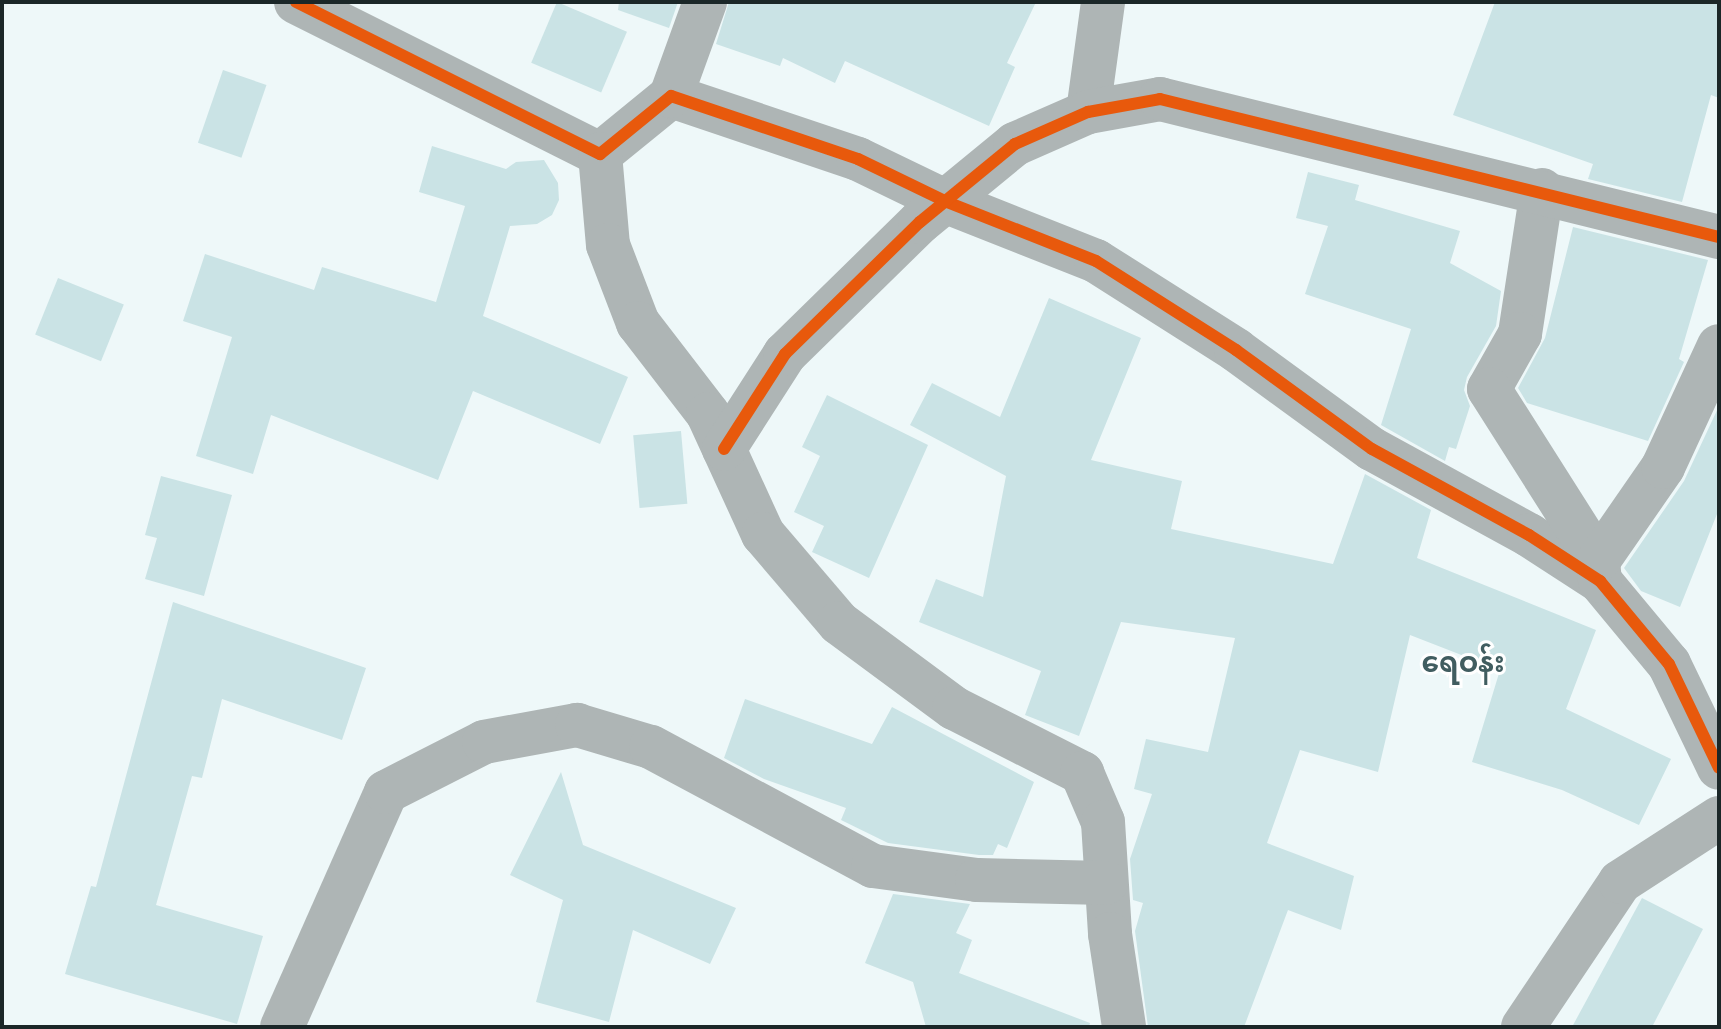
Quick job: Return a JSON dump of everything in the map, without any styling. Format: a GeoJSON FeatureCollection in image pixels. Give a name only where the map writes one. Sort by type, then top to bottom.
{"type":"FeatureCollection","features":[{"type":"Feature","properties":{"kind":"street"},"geometry":{"type":"LineString","coordinates":[[296,2],[600,154]]}},
{"type":"Feature","properties":{"kind":"street"},"geometry":{"type":"LineString","coordinates":[[600,154],[671,96],[705,2]]}},
{"type":"Feature","properties":{"kind":"street"},"geometry":{"type":"LineString","coordinates":[[1088,112],[1103,2]]}},
{"type":"Feature","properties":{"kind":"street"},"geometry":{"type":"LineString","coordinates":[[671,96],[858,159],[947,202],[1096,261],[1236,350],[1372,449],[1599,571]]}},
{"type":"Feature","properties":{"kind":"street"},"geometry":{"type":"LineString","coordinates":[[724,449],[785,354],[947,202],[1015,144],[1088,112],[1160,99],[1542,190],[1719,237]]}},
{"type":"Feature","properties":{"kind":"street"},"geometry":{"type":"LineString","coordinates":[[600,154],[608,245],[638,323],[708,414],[763,534],[839,623],[954,708],[1082,773],[1103,822],[1106,883],[1124,1027]]}},
{"type":"Feature","properties":{"kind":"street"},"geometry":{"type":"LineString","coordinates":[[1542,190],[1520,334],[1489,389],[1599,571],[1669,664],[1719,768]]}},
{"type":"Feature","properties":{"kind":"street"},"geometry":{"type":"LineString","coordinates":[[1599,571],[1663,467],[1719,346]]}},
{"type":"Feature","properties":{"kind":"street"},"geometry":{"type":"LineString","coordinates":[[282,1027],[386,792],[484,742],[577,725],[651,747],[873,866],[977,880],[1106,883]]}},
{"type":"Feature","properties":{"kind":"street"},"geometry":{"type":"LineString","coordinates":[[1523,1027],[1620,882],[1719,818]]}},
{"type":"Feature","properties":{"kind":"building"},"geometry":{"type":"Polygon","coordinates":[[[557,2],[627,32],[601,92],[531,63],[557,2]]]}},
{"type":"Feature","properties":{"kind":"building"},"geometry":{"type":"Polygon","coordinates":[[[619,2],[678,2],[669,28],[618,10],[619,2]]]}},
{"type":"Feature","properties":{"kind":"building"},"geometry":{"type":"Polygon","coordinates":[[[729,2],[1036,2],[1007,63],[1015,67],[989,126],[845,61],[835,83],[783,58],[780,66],[716,44],[729,2]]]}},
{"type":"Feature","properties":{"kind":"building"},"geometry":{"type":"Polygon","coordinates":[[[1495,2],[1719,2],[1719,98],[1711,95],[1682,202],[1588,179],[1593,164],[1453,115],[1495,2]]]}},
{"type":"Feature","properties":{"kind":"building"},"geometry":{"type":"Polygon","coordinates":[[[223,70],[266,85],[241,158],[198,143],[223,70]]]}},
{"type":"Feature","properties":{"kind":"building"},"geometry":{"type":"Polygon","coordinates":[[[432,146],[506,169],[516,162],[544,160],[558,183],[559,200],[552,215],[537,224],[510,226],[483,316],[628,377],[600,444],[473,391],[438,480],[271,415],[253,474],[196,456],[232,337],[183,321],[205,254],[314,290],[322,267],[436,302],[465,206],[419,192],[432,146]]]}},
{"type":"Feature","properties":{"kind":"building"},"geometry":{"type":"Polygon","coordinates":[[[1308,172],[1359,185],[1355,200],[1460,231],[1450,263],[1501,291],[1496,326],[1467,377],[1464,390],[1470,406],[1456,449],[1449,447],[1445,461],[1381,425],[1411,329],[1305,294],[1328,226],[1296,218],[1308,172]]]}},
{"type":"Feature","properties":{"kind":"building"},"geometry":{"type":"Polygon","coordinates":[[[1573,227],[1708,260],[1679,359],[1684,362],[1648,441],[1527,403],[1518,388],[1545,338],[1573,227]]]}},
{"type":"Feature","properties":{"kind":"building"},"geometry":{"type":"Polygon","coordinates":[[[58,278],[124,305],[101,361],[35,335],[58,278]]]}},
{"type":"Feature","properties":{"kind":"building"},"geometry":{"type":"Polygon","coordinates":[[[1049,298],[1141,338],[1091,460],[1182,481],[1171,529],[1333,564],[1365,474],[1431,510],[1417,558],[1596,630],[1566,709],[1671,759],[1639,825],[1562,790],[1472,762],[1500,670],[1410,635],[1378,772],[1300,750],[1267,843],[1354,876],[1341,930],[1288,910],[1244,1027],[1148,1027],[1135,931],[1143,903],[1133,900],[1130,859],[1152,794],[1134,789],[1146,739],[1208,752],[1235,638],[1121,622],[1079,736],[1025,715],[1041,671],[919,622],[936,579],[983,597],[1006,476],[910,425],[932,383],[1000,417],[1049,298]]]}},
{"type":"Feature","properties":{"kind":"building"},"geometry":{"type":"Polygon","coordinates":[[[827,395],[928,445],[869,578],[812,552],[824,526],[794,512],[820,456],[802,447],[827,395]]]}},
{"type":"Feature","properties":{"kind":"building"},"geometry":{"type":"Polygon","coordinates":[[[1719,406],[1719,509],[1680,607],[1641,591],[1624,568],[1684,481],[1719,406]]]}},
{"type":"Feature","properties":{"kind":"building"},"geometry":{"type":"Polygon","coordinates":[[[681,431],[687,504],[640,508],[633,435],[681,431]]]}},
{"type":"Feature","properties":{"kind":"building"},"geometry":{"type":"Polygon","coordinates":[[[161,476],[232,495],[204,596],[145,579],[157,538],[145,535],[161,476]]]}},
{"type":"Feature","properties":{"kind":"building"},"geometry":{"type":"Polygon","coordinates":[[[173,602],[366,668],[342,740],[222,699],[202,778],[192,776],[156,905],[263,936],[237,1024],[65,974],[91,886],[96,887],[173,602]]]}},
{"type":"Feature","properties":{"kind":"building"},"geometry":{"type":"Polygon","coordinates":[[[745,699],[872,744],[892,707],[1034,782],[1007,848],[998,844],[993,855],[979,855],[888,843],[841,820],[846,808],[764,779],[724,758],[745,699]]]}},
{"type":"Feature","properties":{"kind":"building"},"geometry":{"type":"Polygon","coordinates":[[[561,772],[583,845],[736,908],[710,964],[633,930],[609,1022],[536,1002],[563,900],[510,875],[561,772]]]}},
{"type":"Feature","properties":{"kind":"building"},"geometry":{"type":"Polygon","coordinates":[[[893,894],[970,904],[956,933],[972,940],[959,973],[1090,1023],[1089,1027],[926,1027],[913,982],[865,963],[893,894]]]}},
{"type":"Feature","properties":{"kind":"building"},"geometry":{"type":"Polygon","coordinates":[[[1642,898],[1703,929],[1652,1027],[1572,1027],[1642,898]]]}},
{"type":"Feature","properties":{"kind":"cycle path"},"geometry":{"type":"LineString","coordinates":[[296,2],[600,154],[671,96],[858,159],[947,202],[1096,261],[1236,350],[1372,449],[1529,535],[1600,581],[1669,664],[1719,768]]}},
{"type":"Feature","properties":{"kind":"cycle path"},"geometry":{"type":"LineString","coordinates":[[724,449],[785,354],[920,222],[1015,144],[1088,112],[1160,99],[1719,237]]}},
{"type":"Feature","properties":{"kind":"district","name":"ရေဝန်း"},"geometry":{"type":"Point","coordinates":[1463,661]}}]}
